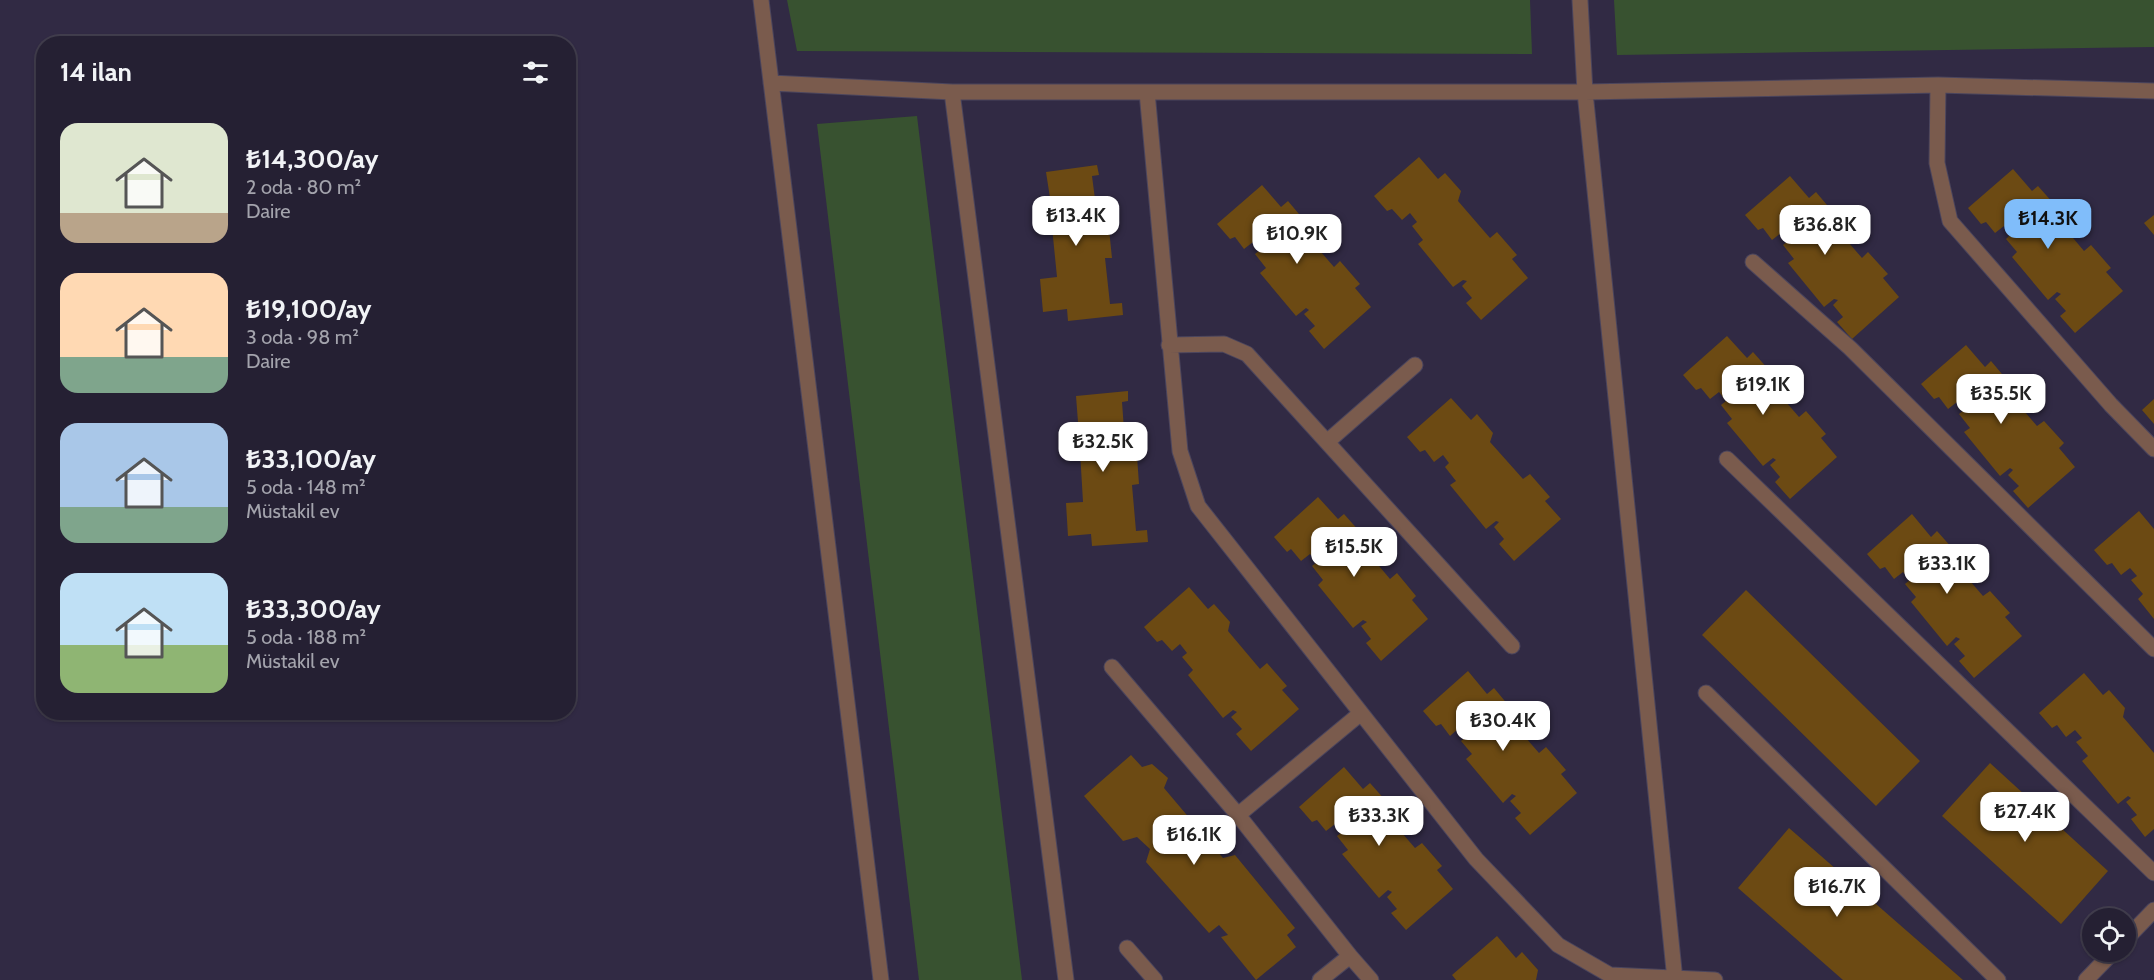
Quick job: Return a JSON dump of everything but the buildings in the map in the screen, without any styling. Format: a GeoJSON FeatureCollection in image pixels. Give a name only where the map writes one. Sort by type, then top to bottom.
{"type":"FeatureCollection","features":[{"type":"Feature","properties":{"kind":"street"},"geometry":{"type":"LineString","coordinates":[[761,0],[881,980]]}},
{"type":"Feature","properties":{"kind":"street"},"geometry":{"type":"LineString","coordinates":[[1580,0],[1585,92],[1675,979]]}},
{"type":"Feature","properties":{"kind":"street"},"geometry":{"type":"LineString","coordinates":[[771,83],[952,92],[1585,92],[1938,85],[2154,91]]}},
{"type":"Feature","properties":{"kind":"street"},"geometry":{"type":"LineString","coordinates":[[1938,85],[1937,163],[1950,221],[2111,405],[2154,448]]}},
{"type":"Feature","properties":{"kind":"street"},"geometry":{"type":"LineString","coordinates":[[952,92],[1066,980]]}},
{"type":"Feature","properties":{"kind":"street"},"geometry":{"type":"LineString","coordinates":[[1147,92],[1180,451],[1197,506],[1476,859],[1558,945],[1610,975],[1715,980]]}},
{"type":"Feature","properties":{"kind":"street"},"geometry":{"type":"LineString","coordinates":[[1753,262],[1850,348],[2154,649]]}},
{"type":"Feature","properties":{"kind":"street"},"geometry":{"type":"LineString","coordinates":[[1169,345],[1224,344],[1247,354],[1512,646]]}},
{"type":"Feature","properties":{"kind":"street"},"geometry":{"type":"LineString","coordinates":[[1327,442],[1415,365]]}},
{"type":"Feature","properties":{"kind":"street"},"geometry":{"type":"LineString","coordinates":[[1727,459],[2154,873]]}},
{"type":"Feature","properties":{"kind":"street"},"geometry":{"type":"LineString","coordinates":[[1112,667],[1238,815],[1371,980]]}},
{"type":"Feature","properties":{"kind":"street"},"geometry":{"type":"LineString","coordinates":[[1706,693],[1998,980]]}},
{"type":"Feature","properties":{"kind":"street"},"geometry":{"type":"LineString","coordinates":[[1238,815],[1361,713]]}},
{"type":"Feature","properties":{"kind":"street"},"geometry":{"type":"LineString","coordinates":[[2136,929],[2154,910]]}},
{"type":"Feature","properties":{"kind":"street"},"geometry":{"type":"LineString","coordinates":[[1127,948],[1155,980]]}},
{"type":"Feature","properties":{"kind":"street"},"geometry":{"type":"LineString","coordinates":[[1320,980],[1350,956]]}},
{"type":"Feature","properties":{"kind":"street"},"geometry":{"type":"LineString","coordinates":[[2086,980],[2103,962]]}},
{"type":"Feature","properties":{"kind":"green space"},"geometry":{"type":"Polygon","coordinates":[[[787,0],[1530,0],[1532,54],[797,51],[787,0]]]}},
{"type":"Feature","properties":{"kind":"green space"},"geometry":{"type":"Polygon","coordinates":[[[1614,0],[2154,0],[2154,47],[1617,55],[1614,0]]]}},
{"type":"Feature","properties":{"kind":"green space"},"geometry":{"type":"Polygon","coordinates":[[[917,116],[1022,980],[919,980],[817,124],[917,116]]]}}]}
